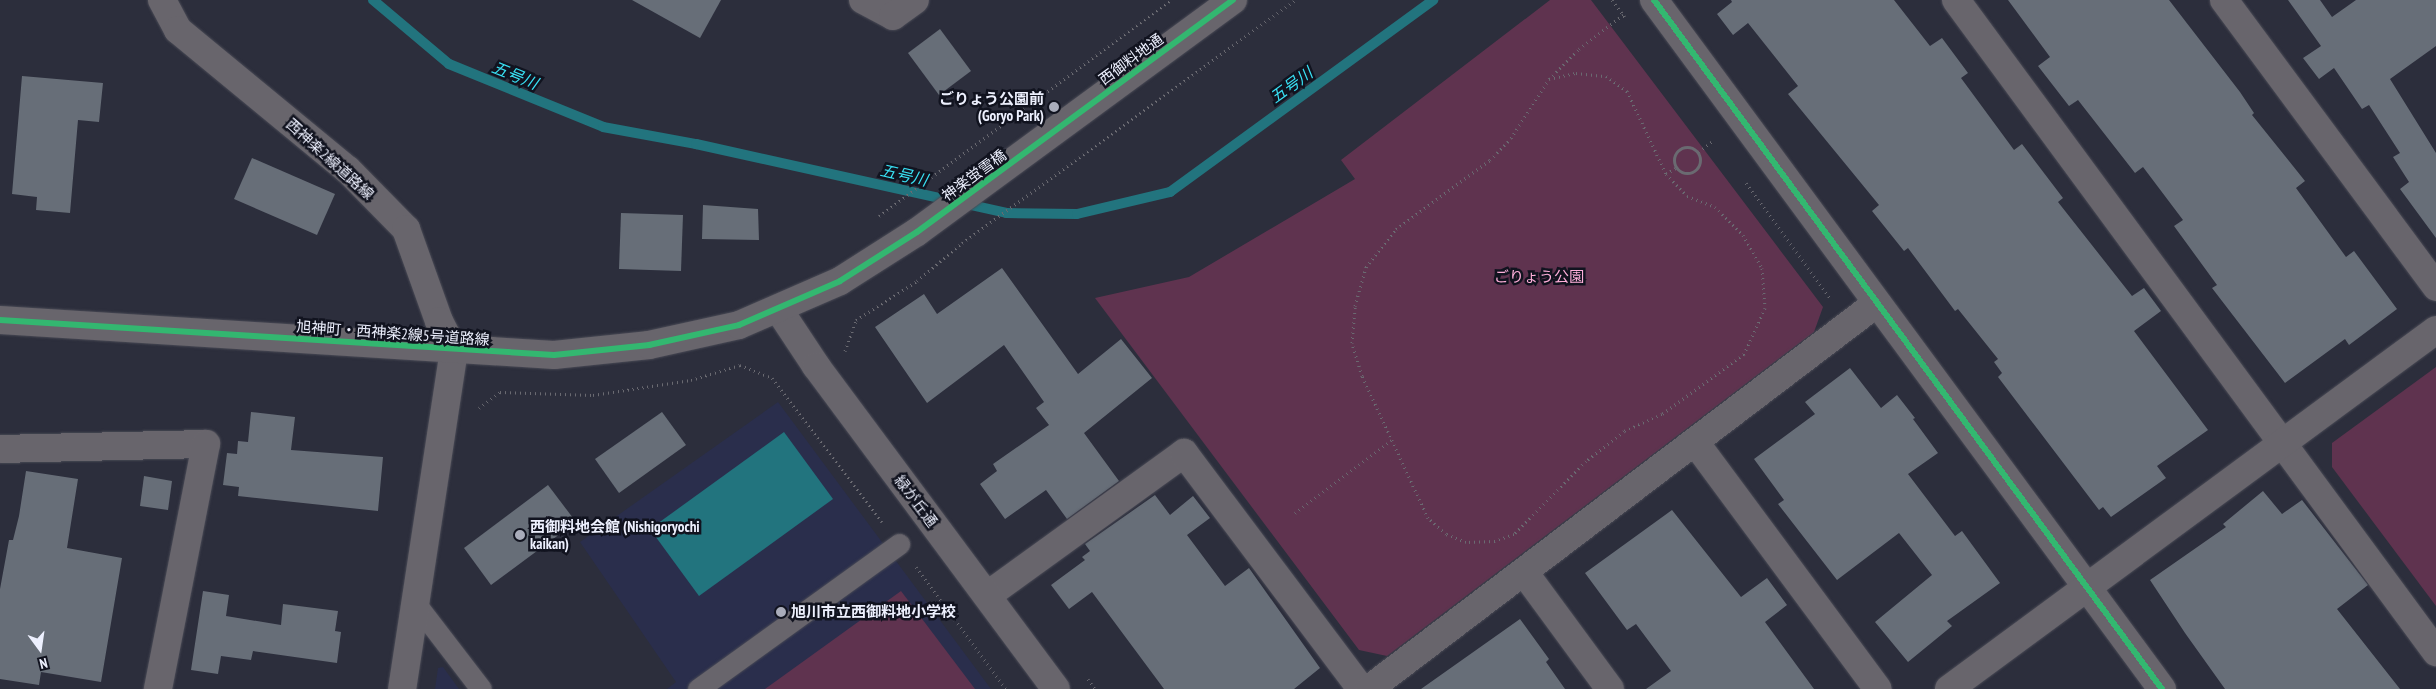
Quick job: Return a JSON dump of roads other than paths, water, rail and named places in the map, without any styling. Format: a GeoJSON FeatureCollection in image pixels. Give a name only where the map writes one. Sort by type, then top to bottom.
{"type":"FeatureCollection","features":[{"type":"Feature","properties":{"kind":"street","name":"西神楽2線道路線"},"geometry":{"type":"LineString","coordinates":[[162,0],[178,30],[348,170],[406,230],[439,320],[454,350]]}},
{"type":"Feature","properties":{"kind":"street"},"geometry":{"type":"LineString","coordinates":[[863,0],[893,16],[915,0]]}},
{"type":"Feature","properties":{"kind":"street","name":"西御料地通"},"geometry":{"type":"LineString","coordinates":[[1045,138],[1233,0]]}},
{"type":"Feature","properties":{"kind":"street"},"geometry":{"type":"LineString","coordinates":[[1654,0],[2162,689]]}},
{"type":"Feature","properties":{"kind":"street"},"geometry":{"type":"LineString","coordinates":[[1956,0],[2436,652]]}},
{"type":"Feature","properties":{"kind":"street"},"geometry":{"type":"LineString","coordinates":[[2224,0],[2436,287]]}},
{"type":"Feature","properties":{"kind":"street","name":"神楽蛍雪橋"},"geometry":{"type":"LineString","coordinates":[[780,310],[840,280],[917,232],[1045,138]]}},
{"type":"Feature","properties":{"kind":"street"},"geometry":{"type":"LineString","coordinates":[[1369,689],[1877,303]]}},
{"type":"Feature","properties":{"kind":"street","name":"旭神町・西神楽2線5号道路線"},"geometry":{"type":"LineString","coordinates":[[0,320],[554,355],[649,345],[739,325],[780,310]]}},
{"type":"Feature","properties":{"kind":"street","name":"緑が丘通"},"geometry":{"type":"LineString","coordinates":[[780,310],[816,366],[1056,689]]}},
{"type":"Feature","properties":{"kind":"street"},"geometry":{"type":"LineString","coordinates":[[1949,689],[2436,330]]}},
{"type":"Feature","properties":{"kind":"street"},"geometry":{"type":"LineString","coordinates":[[402,689],[454,350]]}},
{"type":"Feature","properties":{"kind":"street"},"geometry":{"type":"LineString","coordinates":[[1694,442],[1878,689]]}},
{"type":"Feature","properties":{"kind":"street"},"geometry":{"type":"LineString","coordinates":[[0,449],[206,444],[158,689]]}},
{"type":"Feature","properties":{"kind":"street"},"geometry":{"type":"LineString","coordinates":[[988,595],[1184,453],[1361,689]]}},
{"type":"Feature","properties":{"kind":"street"},"geometry":{"type":"LineString","coordinates":[[1524,572],[1610,689]]}},
{"type":"Feature","properties":{"kind":"lane"},"geometry":{"type":"LineString","coordinates":[[698,689],[899,544]]}},
{"type":"Feature","properties":{"kind":"lane"},"geometry":{"type":"LineString","coordinates":[[415,603],[481,689]]}},
{"type":"Feature","properties":{"kind":"waterway","name":"五号川"},"geometry":{"type":"LineString","coordinates":[[373,0],[449,64],[603,127],[696,144],[1006,213],[1077,214],[1170,192],[1433,0]]}},
{"type":"Feature","properties":{"kind":"place","name":"ごりょう公園前 (Goryo Park)"},"geometry":{"type":"Point","coordinates":[1054,107]}},
{"type":"Feature","properties":{"kind":"place","name":"西御料地会館 (Nishigoryochi kaikan)"},"geometry":{"type":"Point","coordinates":[520,535]}},
{"type":"Feature","properties":{"kind":"place","name":"旭川市立西御料地小学校"},"geometry":{"type":"Point","coordinates":[781,612]}},
{"type":"Feature","properties":{"kind":"park label","name":"ごりょう公園"},"geometry":{"type":"Point","coordinates":[1539,277]}}]}
